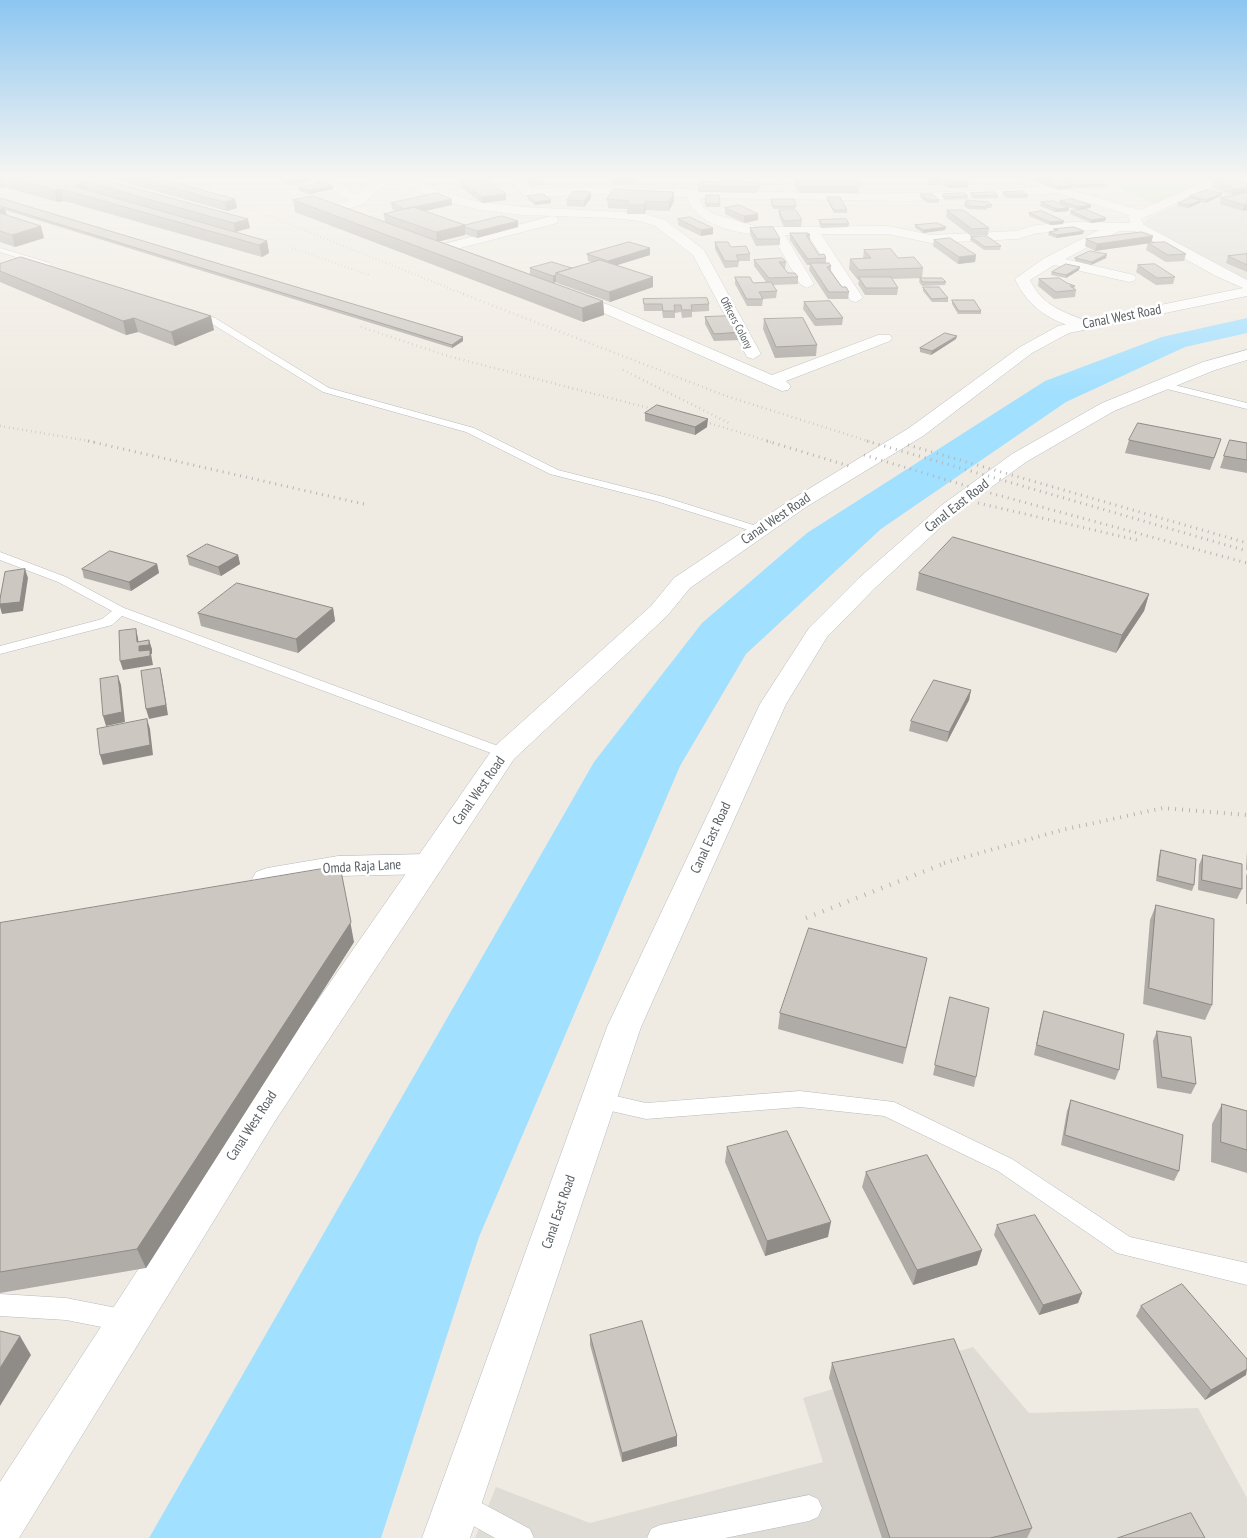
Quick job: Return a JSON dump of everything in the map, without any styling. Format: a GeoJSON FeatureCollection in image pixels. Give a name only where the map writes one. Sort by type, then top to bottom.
{"type":"FeatureCollection","features":[{"type":"Feature","properties":{"kind":"street"},"geometry":{"type":"LineString","coordinates":[[441,250],[468,259]]}},
{"type":"Feature","properties":{"kind":"street","name":"Officers Colony"},"geometry":{"type":"LineString","coordinates":[[695,250],[699,253],[753,354]]}},
{"type":"Feature","properties":{"kind":"street"},"geometry":{"type":"LineString","coordinates":[[787,250],[807,284]]}},
{"type":"Feature","properties":{"kind":"street"},"geometry":{"type":"LineString","coordinates":[[825,250],[856,298]]}},
{"type":"Feature","properties":{"kind":"street"},"geometry":{"type":"LineString","coordinates":[[1072,250],[1022,279],[1028,296],[1042,308],[1083,325]]}},
{"type":"Feature","properties":{"kind":"street"},"geometry":{"type":"LineString","coordinates":[[1185,250],[1219,272],[1247,284]]}},
{"type":"Feature","properties":{"kind":"street"},"geometry":{"type":"LineString","coordinates":[[1052,260],[1129,278]]}},
{"type":"Feature","properties":{"kind":"street"},"geometry":{"type":"LineString","coordinates":[[558,292],[604,308],[777,384],[884,338]]}},
{"type":"Feature","properties":{"kind":"street","name":"Canal West Road"},"geometry":{"type":"LineString","coordinates":[[0,1525],[127,1321],[262,1110],[504,753],[659,611],[682,583],[799,503],[916,432],[1026,350],[1064,329],[1247,292]]}},
{"type":"Feature","properties":{"kind":"street","name":"Canal East Road"},"geometry":{"type":"LineString","coordinates":[[446,1538],[624,1027],[773,704],[817,633],[867,583],[950,509],[1019,458],[1108,407],[1209,366],[1247,355]]}},
{"type":"Feature","properties":{"kind":"street","name":"Omda Raja Lane"},"geometry":{"type":"LineString","coordinates":[[241,884],[338,866],[429,864]]}},
{"type":"Feature","properties":{"kind":"lane"},"geometry":{"type":"LineString","coordinates":[[0,250],[55,268]]}},
{"type":"Feature","properties":{"kind":"lane"},"geometry":{"type":"LineString","coordinates":[[185,310],[212,320],[326,390],[470,430],[554,472],[660,499],[759,530]]}},
{"type":"Feature","properties":{"kind":"lane"},"geometry":{"type":"LineString","coordinates":[[1162,385],[1247,406]]}},
{"type":"Feature","properties":{"kind":"lane"},"geometry":{"type":"LineString","coordinates":[[0,556],[43,571],[94,594],[120,611],[504,753]]}},
{"type":"Feature","properties":{"kind":"lane"},"geometry":{"type":"LineString","coordinates":[[0,650],[107,622],[120,611]]}},
{"type":"Feature","properties":{"kind":"lane"},"geometry":{"type":"LineString","coordinates":[[598,1100],[646,1111],[800,1099],[887,1108],[1005,1165],[1125,1246],[1247,1274]]}},
{"type":"Feature","properties":{"kind":"lane"},"geometry":{"type":"LineString","coordinates":[[0,1305],[66,1309],[127,1321]]}},
{"type":"Feature","properties":{"kind":"lane"},"geometry":{"type":"LineString","coordinates":[[458,1503],[521,1538]]}},
{"type":"Feature","properties":{"kind":"lane"},"geometry":{"type":"LineString","coordinates":[[660,1538],[809,1508]]}},
{"type":"Feature","properties":{"kind":"shaded area"},"geometry":{"type":"Polygon","coordinates":[[[1188,250],[1247,250],[1247,281],[1226,272],[1188,250]]]}},
{"type":"Feature","properties":{"kind":"shaded area"},"geometry":{"type":"Polygon","coordinates":[[[973,1347],[1029,1413],[1198,1408],[1247,1498],[1247,1538],[475,1538],[496,1487],[590,1523],[823,1462],[803,1398],[973,1347]]]}},
{"type":"Feature","properties":{"kind":"water"},"geometry":{"type":"Polygon","coordinates":[[[1247,318],[1247,333],[1185,347],[1066,402],[881,529],[746,654],[680,766],[479,1237],[381,1538],[149,1538],[594,762],[702,623],[807,533],[1045,381],[1162,337],[1247,318]]]}},
{"type":"Feature","properties":{"kind":"building"},"geometry":{"type":"Polygon","coordinates":[[[142,250],[172,250],[463,337],[452,345],[142,250]]]}},
{"type":"Feature","properties":{"kind":"building"},"geometry":{"type":"Polygon","coordinates":[[[426,250],[462,250],[603,301],[582,308],[426,250]]]}},
{"type":"Feature","properties":{"kind":"building"},"geometry":{"type":"Polygon","coordinates":[[[602,250],[644,250],[608,261],[587,254],[602,250]]]}},
{"type":"Feature","properties":{"kind":"building"},"geometry":{"type":"Polygon","coordinates":[[[719,250],[748,250],[750,254],[736,255],[739,261],[725,261],[719,250]]]}},
{"type":"Feature","properties":{"kind":"building"},"geometry":{"type":"Polygon","coordinates":[[[802,250],[816,250],[819,255],[824,254],[826,258],[808,259],[802,250]]]}},
{"type":"Feature","properties":{"kind":"building"},"geometry":{"type":"Polygon","coordinates":[[[864,250],[892,250],[898,258],[914,257],[923,268],[859,270],[850,259],[871,258],[864,250]]]}},
{"type":"Feature","properties":{"kind":"building"},"geometry":{"type":"Polygon","coordinates":[[[948,250],[968,250],[976,255],[959,257],[948,250]]]}},
{"type":"Feature","properties":{"kind":"building"},"geometry":{"type":"Polygon","coordinates":[[[1159,250],[1179,250],[1186,254],[1168,255],[1159,250]]]}},
{"type":"Feature","properties":{"kind":"building"},"geometry":{"type":"Polygon","coordinates":[[[1090,251],[1107,254],[1092,262],[1075,258],[1090,251]]]}},
{"type":"Feature","properties":{"kind":"building"},"geometry":{"type":"Polygon","coordinates":[[[1247,254],[1247,265],[1228,256],[1247,254]]]}},
{"type":"Feature","properties":{"kind":"building"},"geometry":{"type":"Polygon","coordinates":[[[21,257],[211,316],[171,332],[134,318],[123,321],[0,271],[0,264],[21,257]]]}},
{"type":"Feature","properties":{"kind":"building"},"geometry":{"type":"Polygon","coordinates":[[[782,258],[786,262],[779,262],[788,273],[795,273],[798,277],[769,278],[754,260],[782,258]]]}},
{"type":"Feature","properties":{"kind":"building"},"geometry":{"type":"Polygon","coordinates":[[[600,260],[653,277],[609,292],[556,273],[600,260]]]}},
{"type":"Feature","properties":{"kind":"building"},"geometry":{"type":"Polygon","coordinates":[[[552,262],[572,268],[556,273],[553,276],[530,268],[552,262]]]}},
{"type":"Feature","properties":{"kind":"building"},"geometry":{"type":"Polygon","coordinates":[[[810,263],[829,263],[831,266],[827,267],[842,287],[846,287],[849,292],[829,292],[810,263]]]}},
{"type":"Feature","properties":{"kind":"building"},"geometry":{"type":"Polygon","coordinates":[[[1066,264],[1080,267],[1066,275],[1052,272],[1066,264]]]}},
{"type":"Feature","properties":{"kind":"building"},"geometry":{"type":"Polygon","coordinates":[[[1155,264],[1175,277],[1157,278],[1138,265],[1155,264]]]}},
{"type":"Feature","properties":{"kind":"building"},"geometry":{"type":"Polygon","coordinates":[[[735,277],[750,277],[753,283],[771,282],[777,291],[759,292],[763,299],[747,299],[735,277]]]}},
{"type":"Feature","properties":{"kind":"building"},"geometry":{"type":"Polygon","coordinates":[[[859,277],[891,277],[898,288],[866,288],[859,277]]]}},
{"type":"Feature","properties":{"kind":"building"},"geometry":{"type":"Polygon","coordinates":[[[920,278],[942,278],[946,282],[923,282],[920,278]]]}},
{"type":"Feature","properties":{"kind":"building"},"geometry":{"type":"Polygon","coordinates":[[[1059,278],[1075,286],[1070,286],[1076,290],[1056,292],[1039,279],[1059,278]]]}},
{"type":"Feature","properties":{"kind":"building"},"geometry":{"type":"Polygon","coordinates":[[[923,287],[939,287],[948,298],[932,299],[923,287]]]}},
{"type":"Feature","properties":{"kind":"building"},"geometry":{"type":"Polygon","coordinates":[[[707,298],[709,304],[691,305],[692,310],[682,310],[681,305],[674,305],[675,311],[663,311],[662,304],[644,304],[643,299],[707,298]]]}},
{"type":"Feature","properties":{"kind":"building"},"geometry":{"type":"Polygon","coordinates":[[[952,300],[974,300],[981,311],[959,311],[952,300]]]}},
{"type":"Feature","properties":{"kind":"building"},"geometry":{"type":"Polygon","coordinates":[[[830,301],[843,318],[816,319],[804,302],[830,301]]]}},
{"type":"Feature","properties":{"kind":"building"},"geometry":{"type":"Polygon","coordinates":[[[732,316],[742,332],[714,334],[705,317],[732,316]]]}},
{"type":"Feature","properties":{"kind":"building"},"geometry":{"type":"Polygon","coordinates":[[[803,318],[817,345],[776,347],[764,319],[803,318]]]}},
{"type":"Feature","properties":{"kind":"building"},"geometry":{"type":"Polygon","coordinates":[[[945,333],[957,336],[932,351],[920,348],[945,333]]]}},
{"type":"Feature","properties":{"kind":"building"},"geometry":{"type":"Polygon","coordinates":[[[657,405],[708,419],[695,427],[645,413],[657,405]]]}},
{"type":"Feature","properties":{"kind":"building"},"geometry":{"type":"Polygon","coordinates":[[[1138,423],[1221,439],[1214,458],[1129,440],[1138,423]]]}},
{"type":"Feature","properties":{"kind":"building"},"geometry":{"type":"Polygon","coordinates":[[[1230,440],[1247,443],[1247,460],[1224,456],[1230,440]]]}},
{"type":"Feature","properties":{"kind":"building"},"geometry":{"type":"Polygon","coordinates":[[[953,537],[1149,594],[1122,635],[919,573],[953,537]]]}},
{"type":"Feature","properties":{"kind":"building"},"geometry":{"type":"Polygon","coordinates":[[[207,544],[238,555],[218,567],[187,556],[207,544]]]}},
{"type":"Feature","properties":{"kind":"building"},"geometry":{"type":"Polygon","coordinates":[[[110,551],[157,564],[129,582],[82,569],[110,551]]]}},
{"type":"Feature","properties":{"kind":"building"},"geometry":{"type":"Polygon","coordinates":[[[25,569],[20,602],[0,604],[5,572],[25,569]]]}},
{"type":"Feature","properties":{"kind":"building"},"geometry":{"type":"Polygon","coordinates":[[[237,583],[333,608],[296,639],[198,613],[237,583]]]}},
{"type":"Feature","properties":{"kind":"building"},"geometry":{"type":"Polygon","coordinates":[[[136,629],[137,642],[149,640],[149,645],[139,646],[139,651],[150,650],[150,656],[120,661],[119,631],[136,629]]]}},
{"type":"Feature","properties":{"kind":"building"},"geometry":{"type":"Polygon","coordinates":[[[160,668],[166,705],[146,709],[141,671],[160,668]]]}},
{"type":"Feature","properties":{"kind":"building"},"geometry":{"type":"Polygon","coordinates":[[[118,676],[122,712],[103,716],[100,679],[118,676]]]}},
{"type":"Feature","properties":{"kind":"building"},"geometry":{"type":"Polygon","coordinates":[[[934,680],[971,690],[949,732],[911,721],[934,680]]]}},
{"type":"Feature","properties":{"kind":"building"},"geometry":{"type":"Polygon","coordinates":[[[147,719],[150,745],[100,755],[97,729],[147,719]]]}},
{"type":"Feature","properties":{"kind":"building"},"geometry":{"type":"Polygon","coordinates":[[[1161,850],[1196,859],[1194,885],[1158,876],[1161,850]]]}},
{"type":"Feature","properties":{"kind":"building"},"geometry":{"type":"Polygon","coordinates":[[[1203,855],[1242,864],[1242,889],[1202,880],[1203,855]]]}},
{"type":"Feature","properties":{"kind":"building"},"geometry":{"type":"Polygon","coordinates":[[[340,866],[351,922],[137,1249],[0,1272],[0,923],[340,866]]]}},
{"type":"Feature","properties":{"kind":"building"},"geometry":{"type":"Polygon","coordinates":[[[1156,905],[1214,919],[1212,1005],[1149,988],[1156,905]]]}},
{"type":"Feature","properties":{"kind":"building"},"geometry":{"type":"Polygon","coordinates":[[[809,928],[927,958],[906,1048],[780,1013],[809,928]]]}},
{"type":"Feature","properties":{"kind":"building"},"geometry":{"type":"Polygon","coordinates":[[[950,997],[989,1008],[976,1077],[935,1065],[950,997]]]}},
{"type":"Feature","properties":{"kind":"building"},"geometry":{"type":"Polygon","coordinates":[[[1044,1011],[1124,1034],[1119,1070],[1037,1045],[1044,1011]]]}},
{"type":"Feature","properties":{"kind":"building"},"geometry":{"type":"Polygon","coordinates":[[[1157,1031],[1191,1037],[1196,1084],[1162,1077],[1157,1031]]]}},
{"type":"Feature","properties":{"kind":"building"},"geometry":{"type":"Polygon","coordinates":[[[1071,1100],[1183,1135],[1179,1171],[1065,1135],[1071,1100]]]}},
{"type":"Feature","properties":{"kind":"building"},"geometry":{"type":"Polygon","coordinates":[[[1222,1104],[1247,1111],[1247,1150],[1221,1142],[1222,1104]]]}},
{"type":"Feature","properties":{"kind":"building"},"geometry":{"type":"Polygon","coordinates":[[[787,1131],[831,1222],[767,1241],[727,1147],[787,1131]]]}},
{"type":"Feature","properties":{"kind":"building"},"geometry":{"type":"Polygon","coordinates":[[[927,1155],[982,1250],[917,1270],[866,1172],[927,1155]]]}},
{"type":"Feature","properties":{"kind":"building"},"geometry":{"type":"Polygon","coordinates":[[[1035,1215],[1082,1293],[1043,1305],[997,1225],[1035,1215]]]}},
{"type":"Feature","properties":{"kind":"building"},"geometry":{"type":"Polygon","coordinates":[[[1182,1284],[1247,1359],[1247,1369],[1211,1390],[1141,1306],[1182,1284]]]}},
{"type":"Feature","properties":{"kind":"building"},"geometry":{"type":"Polygon","coordinates":[[[642,1321],[677,1436],[622,1453],[590,1335],[642,1321]]]}},
{"type":"Feature","properties":{"kind":"building"},"geometry":{"type":"Polygon","coordinates":[[[0,1331],[20,1336],[0,1368],[0,1331]]]}},
{"type":"Feature","properties":{"kind":"building"},"geometry":{"type":"Polygon","coordinates":[[[954,1339],[1032,1528],[990,1538],[890,1538],[832,1363],[954,1339]]]}},
{"type":"Feature","properties":{"kind":"building"},"geometry":{"type":"Polygon","coordinates":[[[1191,1513],[1205,1538],[1118,1538],[1191,1513]]]}},
{"type":"Feature","properties":{"kind":"railway"},"geometry":{"type":"LineString","coordinates":[[297,250],[369,275]]}},
{"type":"Feature","properties":{"kind":"railway"},"geometry":{"type":"LineString","coordinates":[[353,250],[466,295]]}},
{"type":"Feature","properties":{"kind":"railway"},"geometry":{"type":"LineString","coordinates":[[463,294],[726,396],[871,442]]}},
{"type":"Feature","properties":{"kind":"railway"},"geometry":{"type":"LineString","coordinates":[[361,327],[448,356],[664,412]]}},
{"type":"Feature","properties":{"kind":"railway"},"geometry":{"type":"LineString","coordinates":[[623,370],[731,424]]}},
{"type":"Feature","properties":{"kind":"railway"},"geometry":{"type":"LineString","coordinates":[[693,418],[771,442]]}},
{"type":"Feature","properties":{"kind":"railway"},"geometry":{"type":"LineString","coordinates":[[0,426],[95,442]]}},
{"type":"Feature","properties":{"kind":"railway"},"geometry":{"type":"LineString","coordinates":[[88,441],[368,505]]}},
{"type":"Feature","properties":{"kind":"railway"},"geometry":{"type":"LineString","coordinates":[[767,441],[849,466]]}},
{"type":"Feature","properties":{"kind":"railway"},"geometry":{"type":"LineString","coordinates":[[867,441],[1247,551]]}},
{"type":"Feature","properties":{"kind":"railway"},"geometry":{"type":"LineString","coordinates":[[908,445],[1247,543]]}},
{"type":"Feature","properties":{"kind":"railway"},"geometry":{"type":"LineString","coordinates":[[864,455],[990,493],[1247,563]]}},
{"type":"Feature","properties":{"kind":"railway"},"geometry":{"type":"LineString","coordinates":[[978,503],[1141,541]]}},
{"type":"Feature","properties":{"kind":"railway"},"geometry":{"type":"LineString","coordinates":[[944,863],[1062,830],[1163,808],[1247,815]]}},
{"type":"Feature","properties":{"kind":"railway"},"geometry":{"type":"LineString","coordinates":[[806,918],[948,862]]}}]}
